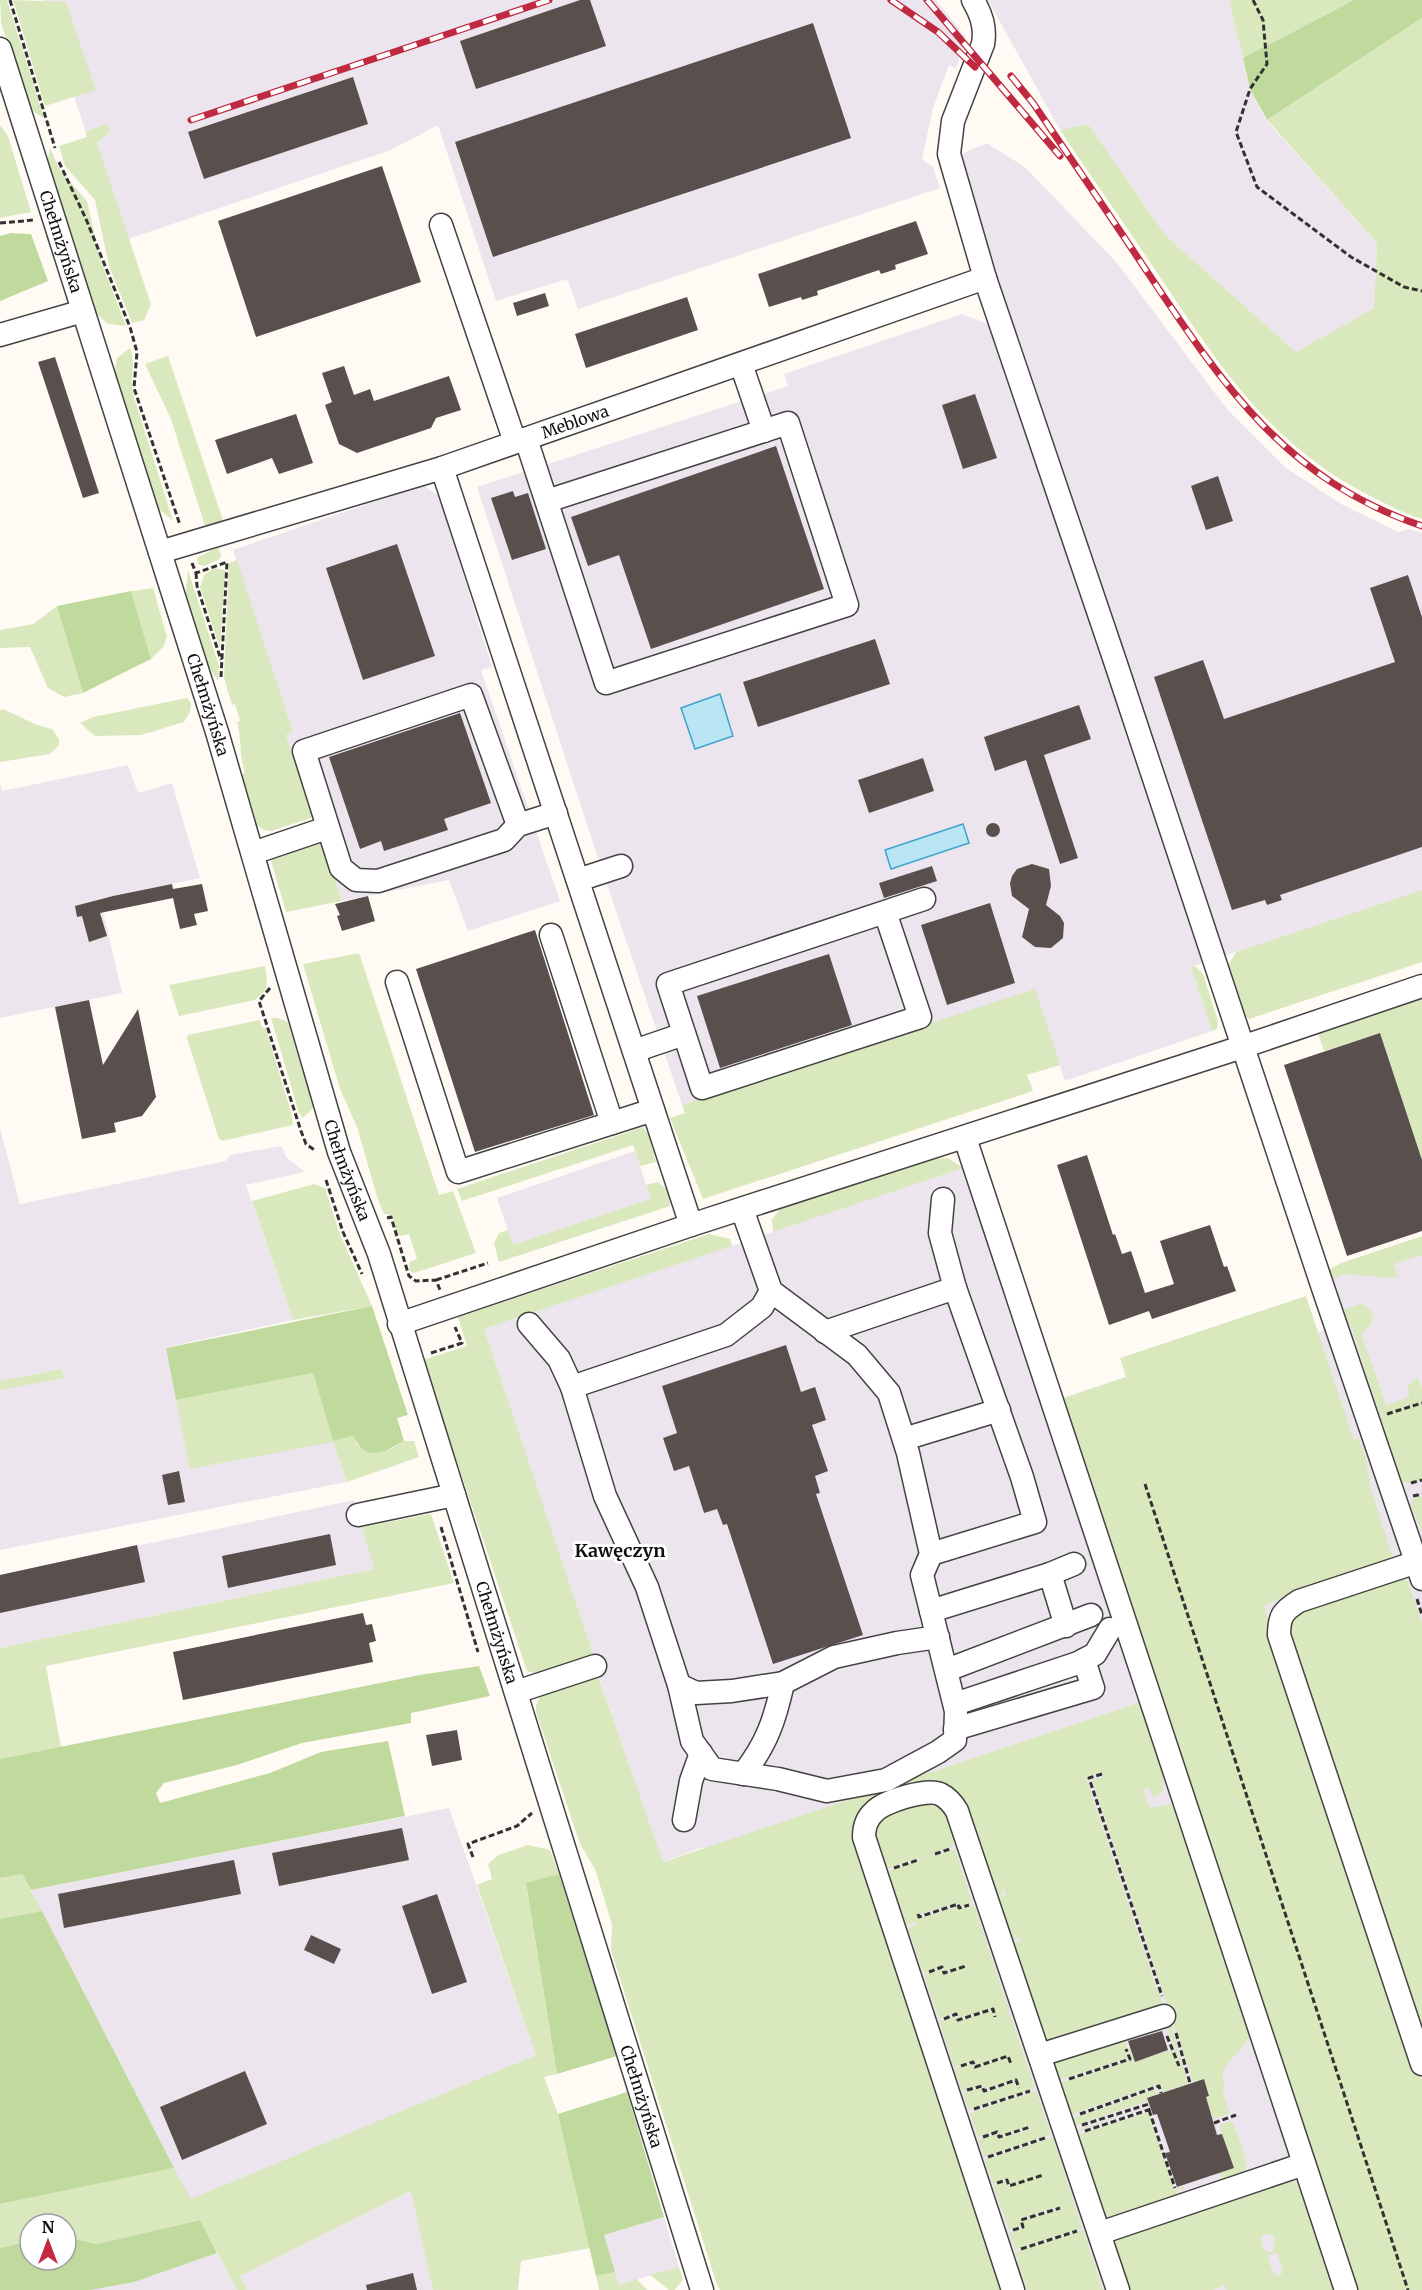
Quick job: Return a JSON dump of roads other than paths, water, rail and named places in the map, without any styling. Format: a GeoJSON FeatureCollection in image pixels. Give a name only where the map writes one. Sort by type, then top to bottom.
{"type":"FeatureCollection","features":[{"type":"Feature","properties":{"kind":"street"},"geometry":{"type":"LineString","coordinates":[[973,0],[981,14],[985,34],[953,121],[949,154],[985,278],[1419,1570],[1299,1601],[1286,1609],[1279,1622],[1279,1635],[1422,2064]]}},
{"type":"Feature","properties":{"kind":"street","name":"Chełmżyńska"},"geometry":{"type":"LineString","coordinates":[[0,49],[253,853],[339,1152],[378,1254],[701,2290]]}},
{"type":"Feature","properties":{"kind":"street"},"geometry":{"type":"LineString","coordinates":[[441,225],[520,440],[547,501],[606,683],[847,605],[788,423],[547,501]]}},
{"type":"Feature","properties":{"kind":"street","name":"Meblowa"},"geometry":{"type":"LineString","coordinates":[[160,552],[442,468],[985,278]]}},
{"type":"Feature","properties":{"kind":"street"},"geometry":{"type":"LineString","coordinates":[[0,335],[46,331],[83,311]]}},
{"type":"Feature","properties":{"kind":"street"},"geometry":{"type":"LineString","coordinates":[[741,364],[764,430]]}},
{"type":"Feature","properties":{"kind":"street"},"geometry":{"type":"LineString","coordinates":[[442,468],[691,1225]]}},
{"type":"Feature","properties":{"kind":"street"},"geometry":{"type":"LineString","coordinates":[[518,825],[471,695],[304,751],[341,868],[356,880],[378,881],[504,840],[518,825],[556,813]]}},
{"type":"Feature","properties":{"kind":"street"},"geometry":{"type":"LineString","coordinates":[[253,853],[318,831]]}},
{"type":"Feature","properties":{"kind":"street"},"geometry":{"type":"LineString","coordinates":[[578,880],[621,866]]}},
{"type":"Feature","properties":{"kind":"street"},"geometry":{"type":"LineString","coordinates":[[885,912],[920,1017],[702,1088],[668,984],[924,899]]}},
{"type":"Feature","properties":{"kind":"street"},"geometry":{"type":"LineString","coordinates":[[551,935],[612,1123]]}},
{"type":"Feature","properties":{"kind":"street"},"geometry":{"type":"LineString","coordinates":[[397,982],[458,1172],[653,1110]]}},
{"type":"Feature","properties":{"kind":"street"},"geometry":{"type":"LineString","coordinates":[[399,1324],[691,1225],[965,1138],[1422,986]]}},
{"type":"Feature","properties":{"kind":"street"},"geometry":{"type":"LineString","coordinates":[[634,1051],[684,1034]]}},
{"type":"Feature","properties":{"kind":"street"},"geometry":{"type":"LineString","coordinates":[[965,1138],[1346,2290]]}},
{"type":"Feature","properties":{"kind":"street"},"geometry":{"type":"LineString","coordinates":[[931,1554],[1035,1522],[1022,1477],[955,1288],[940,1233],[943,1199]]}},
{"type":"Feature","properties":{"kind":"street"},"geometry":{"type":"LineString","coordinates":[[529,1324],[559,1359],[572,1387],[605,1496],[647,1587],[679,1685],[692,1740],[712,1769],[778,1779],[827,1791],[886,1780],[938,1752],[955,1740],[955,1704],[922,1575],[931,1554],[904,1439],[889,1393],[857,1355],[771,1291],[742,1209]]}},
{"type":"Feature","properties":{"kind":"street"},"geometry":{"type":"LineString","coordinates":[[825,1332],[955,1288]]}},
{"type":"Feature","properties":{"kind":"street"},"geometry":{"type":"LineString","coordinates":[[572,1387],[726,1335],[762,1307],[771,1291]]}},
{"type":"Feature","properties":{"kind":"street"},"geometry":{"type":"LineString","coordinates":[[904,1439],[999,1410]]}},
{"type":"Feature","properties":{"kind":"street"},"geometry":{"type":"LineString","coordinates":[[358,1515],[454,1495]]}},
{"type":"Feature","properties":{"kind":"street"},"geometry":{"type":"LineString","coordinates":[[931,1611],[1050,1574],[1074,1564]]}},
{"type":"Feature","properties":{"kind":"street"},"geometry":{"type":"LineString","coordinates":[[1050,1574],[1066,1626]]}},
{"type":"Feature","properties":{"kind":"street"},"geometry":{"type":"LineString","coordinates":[[946,1670],[1091,1615]]}},
{"type":"Feature","properties":{"kind":"street"},"geometry":{"type":"LineString","coordinates":[[955,1704],[1084,1660],[1095,1654],[1110,1629]]}},
{"type":"Feature","properties":{"kind":"street"},"geometry":{"type":"LineString","coordinates":[[679,1685],[696,1693],[732,1691],[783,1683],[834,1657],[897,1643],[938,1637]]}},
{"type":"Feature","properties":{"kind":"street"},"geometry":{"type":"LineString","coordinates":[[955,1729],[1093,1688],[1084,1660]]}},
{"type":"Feature","properties":{"kind":"street"},"geometry":{"type":"LineString","coordinates":[[516,1692],[595,1666]]}},
{"type":"Feature","properties":{"kind":"street"},"geometry":{"type":"LineString","coordinates":[[743,1774],[759,1754],[774,1723],[783,1683]]}},
{"type":"Feature","properties":{"kind":"street"},"geometry":{"type":"LineString","coordinates":[[684,1820],[691,1781],[701,1753]]}},
{"type":"Feature","properties":{"kind":"street"},"geometry":{"type":"LineString","coordinates":[[1013,2290],[864,1837],[864,1828],[875,1809],[884,1804],[929,1792],[940,1794],[951,1802],[957,1811],[1040,2055],[1044,2087],[1065,2130],[1092,2231],[1118,2290]]}},
{"type":"Feature","properties":{"kind":"street"},"geometry":{"type":"LineString","coordinates":[[1040,2055],[1166,2017]]}},
{"type":"Feature","properties":{"kind":"street"},"geometry":{"type":"LineString","coordinates":[[1092,2231],[1304,2164]]}},
{"type":"Feature","properties":{"kind":"water"},"geometry":{"type":"Polygon","coordinates":[[[720,694],[733,736],[695,749],[681,708],[720,694]]]}},
{"type":"Feature","properties":{"kind":"water"},"geometry":{"type":"Polygon","coordinates":[[[963,824],[969,843],[891,869],[885,850],[963,824]]]}},
{"type":"Feature","properties":{"kind":"railway"},"geometry":{"type":"LineString","coordinates":[[191,120],[549,0]]}},
{"type":"Feature","properties":{"kind":"railway"},"geometry":{"type":"LineString","coordinates":[[891,0],[938,32],[975,67]]}},
{"type":"Feature","properties":{"kind":"railway"},"geometry":{"type":"LineString","coordinates":[[927,0],[1060,156]]}},
{"type":"Feature","properties":{"kind":"railway"},"geometry":{"type":"LineString","coordinates":[[1011,76],[1033,103],[1198,345],[1258,420],[1292,452],[1330,481],[1373,506],[1422,526]]}},
{"type":"Feature","properties":{"kind":"district","name":"Kawęczyn"},"geometry":{"type":"Point","coordinates":[620,1551]}}]}
